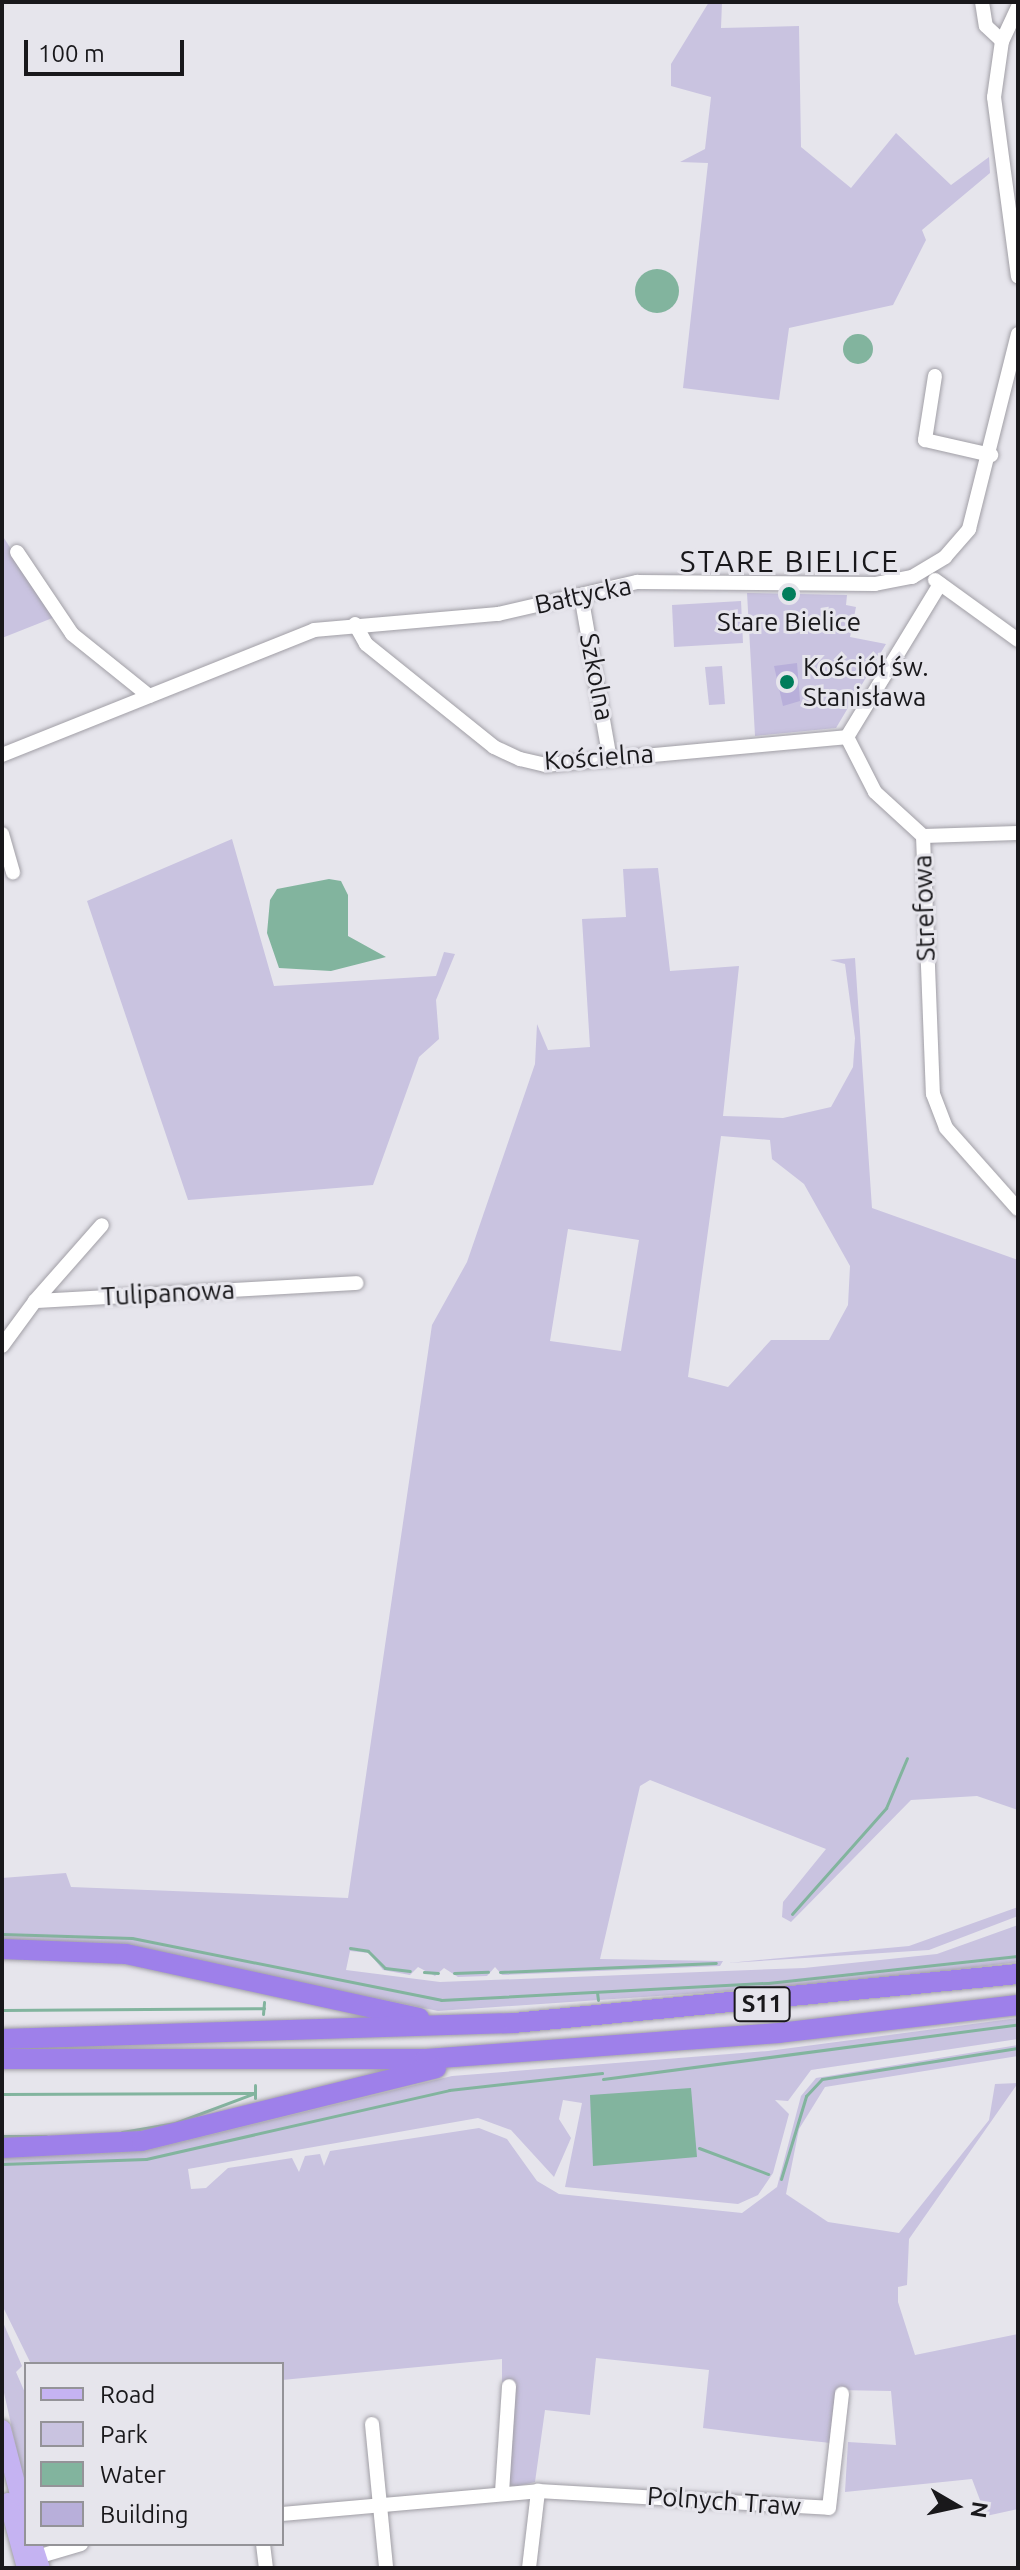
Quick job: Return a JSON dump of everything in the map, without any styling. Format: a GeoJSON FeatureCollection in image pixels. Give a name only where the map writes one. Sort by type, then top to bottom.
{"type":"FeatureCollection","features":[{"type":"Feature","properties":{"kind":"highway"},"geometry":{"type":"LineString","coordinates":[[2,1949],[126,1954],[381,2013],[514,2023]]}},
{"type":"Feature","properties":{"kind":"highway","name":"S11"},"geometry":{"type":"LineString","coordinates":[[2,2039],[514,2023],[1018,1974]]}},
{"type":"Feature","properties":{"kind":"highway","name":"S11"},"geometry":{"type":"LineString","coordinates":[[2,2059],[516,2054],[1018,2005]]}},
{"type":"Feature","properties":{"kind":"highway"},"geometry":{"type":"LineString","coordinates":[[2,2148],[142,2141],[516,2054]]}},
{"type":"Feature","properties":{"kind":"main road"},"geometry":{"type":"LineString","coordinates":[[2,2429],[24,2513]]}},
{"type":"Feature","properties":{"kind":"main road"},"geometry":{"type":"LineString","coordinates":[[2,2480],[24,2534]]}},
{"type":"Feature","properties":{"kind":"street"},"geometry":{"type":"LineString","coordinates":[[982,2],[986,26],[1002,41]]}},
{"type":"Feature","properties":{"kind":"street"},"geometry":{"type":"LineString","coordinates":[[1018,7],[1002,41],[994,119],[1018,276]]}},
{"type":"Feature","properties":{"kind":"street","name":"Bałtycka"},"geometry":{"type":"LineString","coordinates":[[2,755],[288,638],[355,624],[498,614],[637,582],[889,583],[928,570],[969,529],[1017,355],[1018,334]]}},
{"type":"Feature","properties":{"kind":"street"},"geometry":{"type":"LineString","coordinates":[[935,376],[925,440],[991,455]]}},
{"type":"Feature","properties":{"kind":"street"},"geometry":{"type":"LineString","coordinates":[[17,552],[72,634],[149,696]]}},
{"type":"Feature","properties":{"kind":"street"},"geometry":{"type":"LineString","coordinates":[[928,570],[940,584],[1018,640]]}},
{"type":"Feature","properties":{"kind":"street"},"geometry":{"type":"LineString","coordinates":[[847,737],[940,584]]}},
{"type":"Feature","properties":{"kind":"street","name":"Szkolna"},"geometry":{"type":"LineString","coordinates":[[581,595],[610,759]]}},
{"type":"Feature","properties":{"kind":"street","name":"Kościelna"},"geometry":{"type":"LineString","coordinates":[[355,624],[366,644],[494,747],[546,765],[847,737]]}},
{"type":"Feature","properties":{"kind":"street","name":"Strefowa"},"geometry":{"type":"LineString","coordinates":[[847,737],[875,792],[923,836],[933,1094],[946,1128],[1018,1209]]}},
{"type":"Feature","properties":{"kind":"street"},"geometry":{"type":"LineString","coordinates":[[923,836],[1018,833]]}},
{"type":"Feature","properties":{"kind":"street"},"geometry":{"type":"LineString","coordinates":[[2,834],[13,872]]}},
{"type":"Feature","properties":{"kind":"street"},"geometry":{"type":"LineString","coordinates":[[2,1346],[35,1301],[102,1225]]}},
{"type":"Feature","properties":{"kind":"street","name":"Tulipanowa"},"geometry":{"type":"LineString","coordinates":[[35,1301],[356,1283]]}},
{"type":"Feature","properties":{"kind":"street"},"geometry":{"type":"LineString","coordinates":[[502,2492],[509,2386]]}},
{"type":"Feature","properties":{"kind":"street","name":"Polnych Traw"},"geometry":{"type":"LineString","coordinates":[[284,2514],[538,2491],[829,2508],[842,2394]]}},
{"type":"Feature","properties":{"kind":"street"},"geometry":{"type":"LineString","coordinates":[[372,2424],[386,2568]]}},
{"type":"Feature","properties":{"kind":"street"},"geometry":{"type":"LineString","coordinates":[[529,2568],[538,2491]]}},
{"type":"Feature","properties":{"kind":"street"},"geometry":{"type":"LineString","coordinates":[[34,2559],[75,2546]]}},
{"type":"Feature","properties":{"kind":"street"},"geometry":{"type":"LineString","coordinates":[[263,2546],[266,2568]]}},
{"type":"Feature","properties":{"kind":"green space"},"geometry":{"type":"Polygon","coordinates":[[[709,2],[722,2],[721,28],[799,26],[801,147],[851,188],[896,133],[951,185],[989,157],[990,173],[922,230],[926,240],[893,305],[789,328],[779,400],[683,388],[708,163],[680,162],[705,149],[711,97],[671,86],[671,64],[709,2]]]}},
{"type":"Feature","properties":{"kind":"green space"},"geometry":{"type":"Polygon","coordinates":[[[2,535],[55,617],[2,638],[2,535]]]}},
{"type":"Feature","properties":{"kind":"green space"},"geometry":{"type":"Polygon","coordinates":[[[747,593],[847,595],[846,605],[856,607],[850,637],[886,644],[836,728],[755,736],[747,593]]]}},
{"type":"Feature","properties":{"kind":"green space"},"geometry":{"type":"Polygon","coordinates":[[[741,601],[743,643],[674,647],[672,605],[741,601]]]}},
{"type":"Feature","properties":{"kind":"green space"},"geometry":{"type":"Polygon","coordinates":[[[722,666],[725,704],[709,705],[705,667],[722,666]]]}},
{"type":"Feature","properties":{"kind":"green space"},"geometry":{"type":"Polygon","coordinates":[[[232,839],[274,986],[436,976],[444,952],[455,954],[436,1000],[439,1039],[419,1057],[373,1185],[188,1200],[87,901],[232,839]]]}},
{"type":"Feature","properties":{"kind":"green space"},"geometry":{"type":"Polygon","coordinates":[[[658,868],[670,971],[739,966],[723,1116],[783,1118],[831,1107],[853,1067],[855,1038],[845,964],[830,960],[855,958],[872,1208],[1018,1260],[1018,1810],[977,1796],[911,1800],[791,1922],[782,1917],[783,1902],[826,1849],[650,1780],[640,1786],[600,1959],[723,1961],[720,1966],[502,1975],[495,1967],[487,1976],[458,1977],[444,1968],[435,1976],[418,1967],[410,1975],[383,1970],[369,1953],[350,1951],[346,1970],[440,1982],[804,1968],[937,1954],[1018,1925],[1018,1962],[848,1983],[438,2011],[106,1943],[2,1940],[2,1878],[66,1873],[71,1887],[348,1898],[432,1325],[467,1262],[535,1064],[537,1024],[548,1050],[590,1047],[582,919],[626,917],[623,869],[658,868]],[[721,1136],[688,1377],[728,1387],[771,1340],[829,1340],[848,1305],[850,1266],[804,1184],[772,1159],[770,1140],[721,1136]],[[568,1229],[550,1341],[621,1351],[639,1240],[568,1229]]]}},
{"type":"Feature","properties":{"kind":"green space"},"geometry":{"type":"Polygon","coordinates":[[[1018,1907],[1018,1916],[929,1950],[728,1963],[909,1946],[1018,1907]]]}},
{"type":"Feature","properties":{"kind":"green space"},"geometry":{"type":"Polygon","coordinates":[[[1018,2018],[1018,2039],[811,2070],[788,2101],[775,2100],[789,2114],[773,2173],[758,2195],[738,2204],[565,2187],[582,2103],[563,2100],[559,2119],[571,2138],[554,2177],[511,2130],[478,2118],[188,2169],[191,2189],[206,2188],[228,2168],[292,2158],[299,2172],[305,2156],[320,2154],[324,2166],[330,2151],[479,2128],[507,2139],[537,2181],[559,2194],[742,2213],[777,2187],[801,2096],[816,2078],[1018,2045],[1018,2056],[825,2087],[799,2129],[786,2194],[828,2222],[899,2233],[989,2120],[995,2084],[1018,2083],[909,2239],[907,2285],[898,2287],[898,2302],[915,2355],[1018,2334],[1018,2509],[986,2516],[972,2479],[845,2492],[848,2442],[896,2445],[891,2391],[836,2390],[831,2443],[783,2438],[703,2428],[709,2370],[596,2358],[590,2415],[545,2410],[535,2482],[514,2487],[506,2482],[514,2383],[502,2382],[502,2359],[284,2380],[284,2362],[30,2362],[2,2305],[2,2158],[144,2151],[452,2076],[768,2051],[1018,2018]]]}},
{"type":"Feature","properties":{"kind":"green space"},"geometry":{"type":"Polygon","coordinates":[[[2,2320],[22,2366],[16,2372],[24,2390],[24,2482],[2,2384],[2,2320]]]}},
{"type":"Feature","properties":{"kind":"water"},"geometry":{"type":"Polygon","coordinates":[[[657,269],[672,276],[679,291],[672,306],[657,313],[642,306],[635,291],[642,276],[657,269]]]}},
{"type":"Feature","properties":{"kind":"water"},"geometry":{"type":"Polygon","coordinates":[[[858,334],[868,339],[873,349],[868,359],[858,364],[848,359],[843,349],[848,339],[858,334]]]}},
{"type":"Feature","properties":{"kind":"water"},"geometry":{"type":"Polygon","coordinates":[[[329,879],[341,881],[348,895],[348,936],[386,957],[331,971],[279,968],[267,933],[270,900],[277,889],[329,879]]]}},
{"type":"Feature","properties":{"kind":"water"},"geometry":{"type":"Polygon","coordinates":[[[691,2088],[697,2157],[593,2166],[590,2095],[691,2088]]]}},
{"type":"Feature","properties":{"kind":"building","name":"Kościół św. Stanisława"},"geometry":{"type":"Polygon","coordinates":[[[797,663],[800,701],[783,706],[774,666],[797,663]]]}},
{"type":"Feature","properties":{"kind":"waterway"},"geometry":{"type":"LineString","coordinates":[[792,1914],[886,1808],[907,1758]]}},
{"type":"Feature","properties":{"kind":"waterway"},"geometry":{"type":"LineString","coordinates":[[2,1934],[132,1938],[441,2000],[768,1983],[1018,1956]]}},
{"type":"Feature","properties":{"kind":"waterway"},"geometry":{"type":"LineString","coordinates":[[350,1948],[368,1951],[385,1968],[410,1971]]}},
{"type":"Feature","properties":{"kind":"waterway"},"geometry":{"type":"LineString","coordinates":[[500,1972],[716,1963]]}},
{"type":"Feature","properties":{"kind":"waterway"},"geometry":{"type":"LineString","coordinates":[[424,1972],[438,1973]]}},
{"type":"Feature","properties":{"kind":"waterway"},"geometry":{"type":"LineString","coordinates":[[454,1973],[488,1972]]}},
{"type":"Feature","properties":{"kind":"waterway"},"geometry":{"type":"LineString","coordinates":[[597,1992],[598,2000]]}},
{"type":"Feature","properties":{"kind":"waterway"},"geometry":{"type":"LineString","coordinates":[[263,2014],[264,2002]]}},
{"type":"Feature","properties":{"kind":"waterway"},"geometry":{"type":"LineString","coordinates":[[2,2010],[264,2008]]}},
{"type":"Feature","properties":{"kind":"waterway"},"geometry":{"type":"LineString","coordinates":[[603,2079],[1018,2024]]}},
{"type":"Feature","properties":{"kind":"waterway"},"geometry":{"type":"LineString","coordinates":[[781,2179],[806,2096],[822,2079],[1018,2048]]}},
{"type":"Feature","properties":{"kind":"waterway"},"geometry":{"type":"LineString","coordinates":[[2,2164],[146,2159],[449,2090],[602,2073]]}},
{"type":"Feature","properties":{"kind":"waterway"},"geometry":{"type":"LineString","coordinates":[[255,2085],[255,2098]]}},
{"type":"Feature","properties":{"kind":"waterway"},"geometry":{"type":"LineString","coordinates":[[2,2094],[255,2093]]}},
{"type":"Feature","properties":{"kind":"waterway"},"geometry":{"type":"LineString","coordinates":[[122,2132],[175,2123],[255,2093]]}},
{"type":"Feature","properties":{"kind":"waterway"},"geometry":{"type":"LineString","coordinates":[[2,2136],[46,2136]]}},
{"type":"Feature","properties":{"kind":"waterway"},"geometry":{"type":"LineString","coordinates":[[699,2148],[768,2174]]}},
{"type":"Feature","properties":{"kind":"place","name":"Stare Bielice"},"geometry":{"type":"Point","coordinates":[789,594]}},
{"type":"Feature","properties":{"kind":"place","name":"Kościół św. Stanisława"},"geometry":{"type":"Point","coordinates":[787,682]}},
{"type":"Feature","properties":{"kind":"district","name":"STARE BIELICE"},"geometry":{"type":"Point","coordinates":[790,561]}}]}
